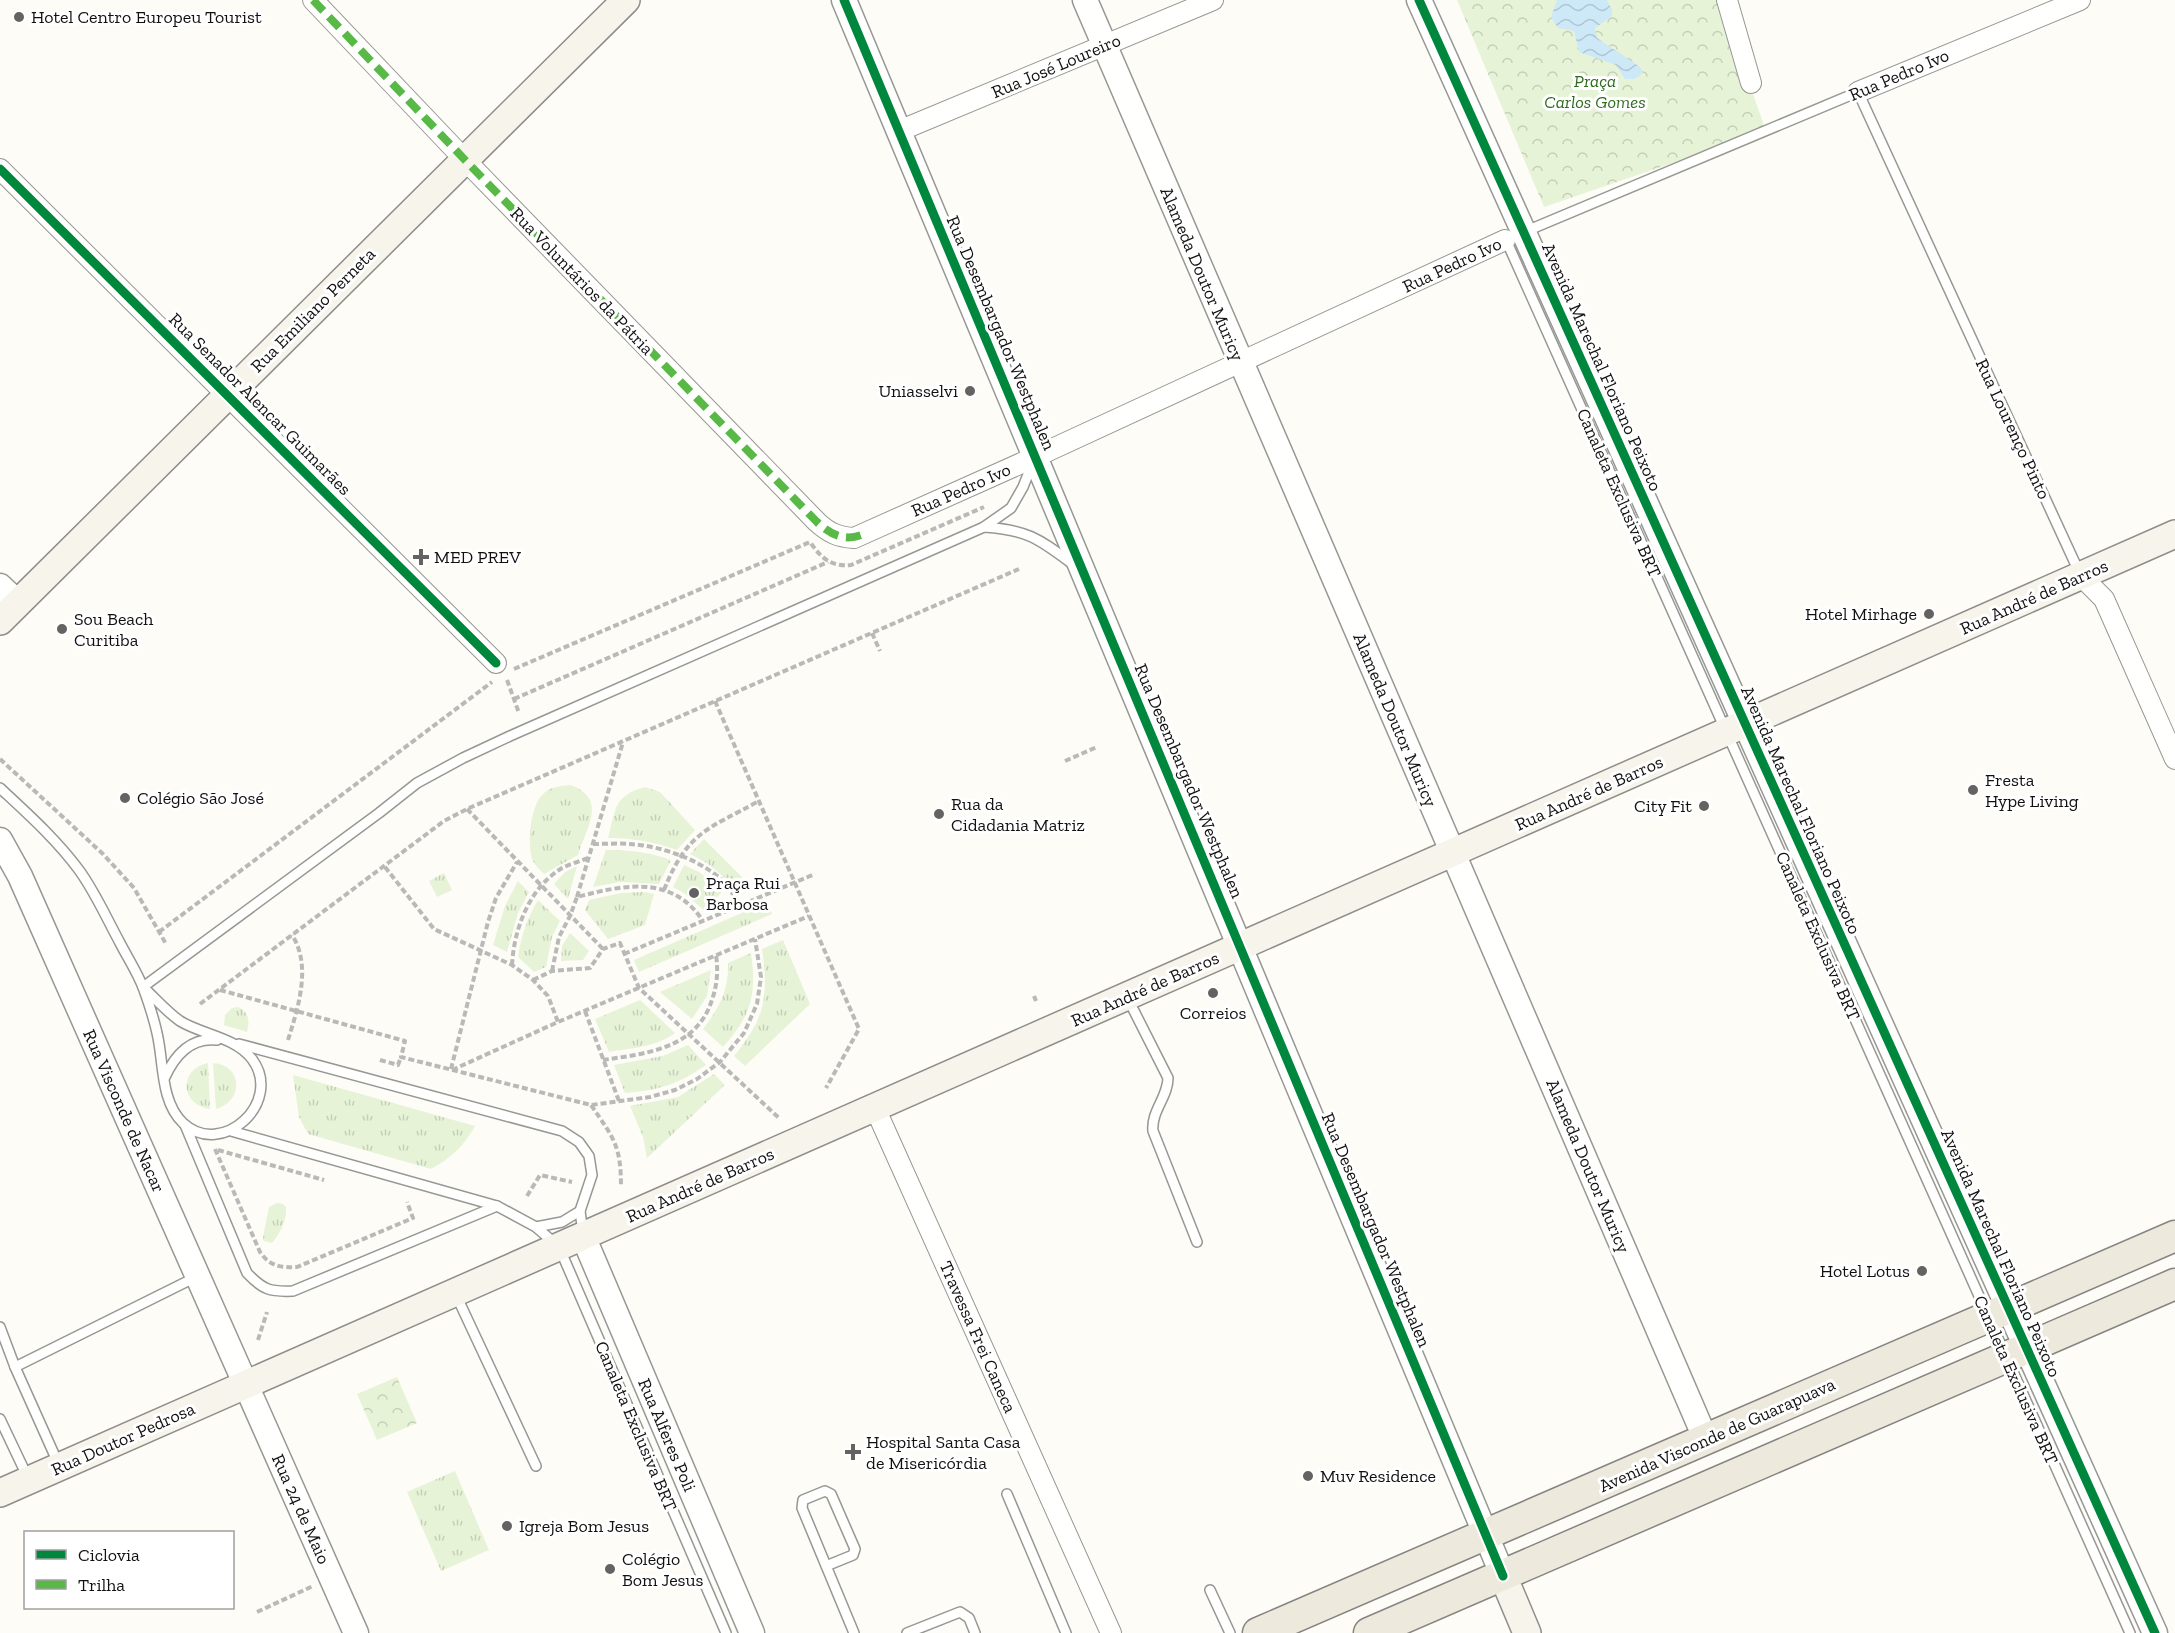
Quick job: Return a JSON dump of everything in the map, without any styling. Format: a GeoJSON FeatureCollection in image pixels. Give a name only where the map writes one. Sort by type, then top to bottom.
{"type":"FeatureCollection","features":[{"type":"Feature","properties":{"kind":"main road","name":"Rua Emiliano Perneta"},"geometry":{"type":"LineString","coordinates":[[6,603],[227,395],[626,0]]}},
{"type":"Feature","properties":{"kind":"main road","name":"Rua André de Barros"},"geometry":{"type":"LineString","coordinates":[[246,1384],[455,1293],[574,1231],[874,1107],[1127,997],[2175,534]]}},
{"type":"Feature","properties":{"kind":"main road","name":"Avenida Visconde de Guarapuava"},"geometry":{"type":"LineString","coordinates":[[1270,1630],[2175,1236]]}},
{"type":"Feature","properties":{"kind":"main road"},"geometry":{"type":"LineString","coordinates":[[2122,1259],[2175,1271]]}},
{"type":"Feature","properties":{"kind":"main road"},"geometry":{"type":"LineString","coordinates":[[1369,1633],[2175,1284]]}},
{"type":"Feature","properties":{"kind":"main road","name":"Rua Doutor Pedrosa"},"geometry":{"type":"LineString","coordinates":[[0,1493],[246,1384]]}},
{"type":"Feature","properties":{"kind":"main road"},"geometry":{"type":"LineString","coordinates":[[1772,1459],[1808,1395]]}},
{"type":"Feature","properties":{"kind":"main road","name":"Rua Desembargador Westphalen"},"geometry":{"type":"LineString","coordinates":[[1503,1576],[1527,1633]]}},
{"type":"Feature","properties":{"kind":"street","name":"Rua Voluntários da Pátria"},"geometry":{"type":"LineString","coordinates":[[313,0],[817,522],[828,532],[843,537],[854,538],[864,534]]}},
{"type":"Feature","properties":{"kind":"street","name":"Rua Desembargador Westphalen"},"geometry":{"type":"LineString","coordinates":[[844,0],[1503,1576]]}},
{"type":"Feature","properties":{"kind":"street","name":"Alameda Doutor Muricy"},"geometry":{"type":"LineString","coordinates":[[1085,0],[1706,1440]]}},
{"type":"Feature","properties":{"kind":"street","name":"Rua José Loureiro"},"geometry":{"type":"LineString","coordinates":[[899,131],[1213,0]]}},
{"type":"Feature","properties":{"kind":"street","name":"Avenida Marechal Floriano Peixoto"},"geometry":{"type":"LineString","coordinates":[[1419,0],[1514,236],[2016,1353],[2155,1633]]}},
{"type":"Feature","properties":{"kind":"street"},"geometry":{"type":"LineString","coordinates":[[1727,0],[1752,83]]}},
{"type":"Feature","properties":{"kind":"street","name":"Rua Pedro Ivo"},"geometry":{"type":"LineString","coordinates":[[1858,92],[2080,0]]}},
{"type":"Feature","properties":{"kind":"street","name":"Rua Senador Alencar Guimarães"},"geometry":{"type":"LineString","coordinates":[[0,169],[500,668]]}},
{"type":"Feature","properties":{"kind":"street","name":"Rua Pedro Ivo"},"geometry":{"type":"LineString","coordinates":[[864,534],[1514,236]]}},
{"type":"Feature","properties":{"kind":"street","name":"Rua Lourenço Pinto"},"geometry":{"type":"LineString","coordinates":[[2081,576],[2104,599],[2175,759]]}},
{"type":"Feature","properties":{"kind":"street","name":"Rua Visconde de Nacar"},"geometry":{"type":"LineString","coordinates":[[0,840],[20,876],[246,1384]]}},
{"type":"Feature","properties":{"kind":"street","name":"Travessa Frei Caneca"},"geometry":{"type":"LineString","coordinates":[[874,1107],[1111,1633]]}},
{"type":"Feature","properties":{"kind":"street","name":"Rua Alferes Poli"},"geometry":{"type":"LineString","coordinates":[[574,1231],[752,1633]]}},
{"type":"Feature","properties":{"kind":"street","name":"Rua 24 de Maio"},"geometry":{"type":"LineString","coordinates":[[246,1384],[356,1633]]}},
{"type":"Feature","properties":{"kind":"lane","name":"Rua Pedro Ivo"},"geometry":{"type":"LineString","coordinates":[[1514,236],[1858,92]]}},
{"type":"Feature","properties":{"kind":"lane","name":"Rua Lourenço Pinto"},"geometry":{"type":"LineString","coordinates":[[1858,92],[2081,576]]}},
{"type":"Feature","properties":{"kind":"lane"},"geometry":{"type":"LineString","coordinates":[[143,987],[417,783],[463,758],[984,527],[1011,508],[1023,487],[1035,457]]}},
{"type":"Feature","properties":{"kind":"lane"},"geometry":{"type":"LineString","coordinates":[[984,527],[1019,531],[1035,538],[1083,572]]}},
{"type":"Feature","properties":{"kind":"lane"},"geometry":{"type":"LineString","coordinates":[[0,788],[47,832],[80,871],[143,987],[157,1032],[166,1095],[173,1112],[185,1125],[247,1273],[258,1285],[273,1292],[293,1291],[497,1206]]}},
{"type":"Feature","properties":{"kind":"lane"},"geometry":{"type":"LineString","coordinates":[[143,987],[180,1021],[241,1048],[253,1060],[260,1076],[260,1093],[255,1109],[244,1122],[231,1131],[214,1134],[199,1132],[185,1125]]}},
{"type":"Feature","properties":{"kind":"lane"},"geometry":{"type":"LineString","coordinates":[[1127,997],[1168,1078],[1168,1086],[1152,1121],[1197,1242]]}},
{"type":"Feature","properties":{"kind":"lane"},"geometry":{"type":"LineString","coordinates":[[165,1077],[181,1051],[194,1043],[209,1039],[225,1041],[562,1131],[579,1142],[589,1156],[592,1175],[590,1186],[574,1231],[562,1222],[536,1227]]}},
{"type":"Feature","properties":{"kind":"lane","name":"Canaleta Exclusiva BRT"},"geometry":{"type":"LineString","coordinates":[[231,1131],[497,1206],[536,1227],[574,1231],[726,1633]]}},
{"type":"Feature","properties":{"kind":"lane"},"geometry":{"type":"LineString","coordinates":[[15,1367],[198,1276]]}},
{"type":"Feature","properties":{"kind":"lane"},"geometry":{"type":"LineString","coordinates":[[455,1293],[536,1466]]}},
{"type":"Feature","properties":{"kind":"lane"},"geometry":{"type":"LineString","coordinates":[[0,1328],[60,1467]]}},
{"type":"Feature","properties":{"kind":"lane","name":"Canaleta Exclusiva BRT"},"geometry":{"type":"LineString","coordinates":[[2016,1353],[2130,1633]]}},
{"type":"Feature","properties":{"kind":"lane"},"geometry":{"type":"LineString","coordinates":[[0,1419],[29,1480]]}},
{"type":"Feature","properties":{"kind":"lane"},"geometry":{"type":"LineString","coordinates":[[826,1566],[853,1556],[855,1549],[831,1494],[825,1491],[803,1500],[802,1508],[826,1566],[854,1633]]}},
{"type":"Feature","properties":{"kind":"lane"},"geometry":{"type":"LineString","coordinates":[[1007,1494],[1066,1633]]}},
{"type":"Feature","properties":{"kind":"lane"},"geometry":{"type":"LineString","coordinates":[[1210,1590],[1230,1633]]}},
{"type":"Feature","properties":{"kind":"lane"},"geometry":{"type":"LineString","coordinates":[[907,1633],[960,1612],[969,1618],[975,1633]]}},
{"type":"Feature","properties":{"kind":"path"},"geometry":{"type":"LineString","coordinates":[[159,932],[280,842],[500,668],[810,542]]}},
{"type":"Feature","properties":{"kind":"path"},"geometry":{"type":"LineString","coordinates":[[514,699],[828,562]]}},
{"type":"Feature","properties":{"kind":"path"},"geometry":{"type":"LineString","coordinates":[[200,1004],[444,821],[1019,569]]}},
{"type":"Feature","properties":{"kind":"path"},"geometry":{"type":"LineString","coordinates":[[872,633],[880,651]]}},
{"type":"Feature","properties":{"kind":"path"},"geometry":{"type":"LineString","coordinates":[[500,668],[519,713]]}},
{"type":"Feature","properties":{"kind":"path"},"geometry":{"type":"LineString","coordinates":[[715,701],[859,1029],[826,1088]]}},
{"type":"Feature","properties":{"kind":"path"},"geometry":{"type":"LineString","coordinates":[[552,971],[559,937],[577,897],[623,741]]}},
{"type":"Feature","properties":{"kind":"path"},"geometry":{"type":"LineString","coordinates":[[1065,761],[1096,747]]}},
{"type":"Feature","properties":{"kind":"path"},"geometry":{"type":"LineString","coordinates":[[0,759],[103,854],[134,888],[166,944]]}},
{"type":"Feature","properties":{"kind":"path"},"geometry":{"type":"LineString","coordinates":[[664,890],[680,856],[701,832],[759,801]]}},
{"type":"Feature","properties":{"kind":"path"},"geometry":{"type":"LineString","coordinates":[[467,809],[603,950]]}},
{"type":"Feature","properties":{"kind":"path"},"geometry":{"type":"LineString","coordinates":[[280,842],[286,848]]}},
{"type":"Feature","properties":{"kind":"path"},"geometry":{"type":"LineString","coordinates":[[593,844],[631,844],[656,848],[680,856],[719,878],[730,890],[738,906]]}},
{"type":"Feature","properties":{"kind":"path"},"geometry":{"type":"LineString","coordinates":[[512,965],[516,937],[523,916],[541,887],[563,868],[589,858]]}},
{"type":"Feature","properties":{"kind":"path"},"geometry":{"type":"LineString","coordinates":[[451,1070],[488,922],[496,898],[516,862]]}},
{"type":"Feature","properties":{"kind":"path"},"geometry":{"type":"LineString","coordinates":[[385,867],[434,929],[512,965],[533,980],[548,996],[558,1022]]}},
{"type":"Feature","properties":{"kind":"path"},"geometry":{"type":"LineString","coordinates":[[624,954],[815,874]]}},
{"type":"Feature","properties":{"kind":"path"},"geometry":{"type":"LineString","coordinates":[[577,897],[617,887],[643,886],[664,890],[680,898],[695,908],[703,921]]}},
{"type":"Feature","properties":{"kind":"path"},"geometry":{"type":"LineString","coordinates":[[217,889],[221,895]]}},
{"type":"Feature","properties":{"kind":"path"},"geometry":{"type":"LineString","coordinates":[[451,1070],[558,1022],[809,916]]}},
{"type":"Feature","properties":{"kind":"path"},"geometry":{"type":"LineString","coordinates":[[292,935],[301,958],[302,984],[289,1038],[296,1038]]}},
{"type":"Feature","properties":{"kind":"path"},"geometry":{"type":"LineString","coordinates":[[401,1057],[591,1105],[650,1097],[675,1090],[697,1079],[720,1062],[744,1033],[757,1004],[761,977],[754,939]]}},
{"type":"Feature","properties":{"kind":"path"},"geometry":{"type":"LineString","coordinates":[[533,980],[552,971],[590,968],[603,950],[620,943],[639,988],[779,1118]]}},
{"type":"Feature","properties":{"kind":"path"},"geometry":{"type":"LineString","coordinates":[[603,1060],[639,1055],[672,1045],[691,1034],[704,1019],[715,996],[718,970],[716,955]]}},
{"type":"Feature","properties":{"kind":"path"},"geometry":{"type":"LineString","coordinates":[[219,990],[405,1041],[398,1065],[380,1060]]}},
{"type":"Feature","properties":{"kind":"path"},"geometry":{"type":"LineString","coordinates":[[1034,996],[1036,1001]]}},
{"type":"Feature","properties":{"kind":"path"},"geometry":{"type":"LineString","coordinates":[[585,1011],[618,1101]]}},
{"type":"Feature","properties":{"kind":"path"},"geometry":{"type":"LineString","coordinates":[[591,1105],[615,1141],[621,1162],[621,1187]]}},
{"type":"Feature","properties":{"kind":"path"},"geometry":{"type":"LineString","coordinates":[[324,1180],[215,1149],[260,1252],[265,1259],[281,1267],[297,1267],[413,1218],[407,1202]]}},
{"type":"Feature","properties":{"kind":"path"},"geometry":{"type":"LineString","coordinates":[[527,1196],[540,1175],[572,1182]]}},
{"type":"Feature","properties":{"kind":"path"},"geometry":{"type":"LineString","coordinates":[[258,1340],[267,1312]]}},
{"type":"Feature","properties":{"kind":"path"},"geometry":{"type":"LineString","coordinates":[[256,1612],[332,1578]]}},
{"type":"Feature","properties":{"kind":"green space","name":"Praça Carlos Gomes"},"geometry":{"type":"Polygon","coordinates":[[[1457,0],[1720,0],[1766,131],[1544,207],[1457,0]]]}},
{"type":"Feature","properties":{"kind":"green space"},"geometry":{"type":"Polygon","coordinates":[[[570,785],[589,797],[592,814],[578,855],[544,874],[534,863],[530,848],[532,817],[543,794],[555,787],[570,785]]]}},
{"type":"Feature","properties":{"kind":"green space"},"geometry":{"type":"Polygon","coordinates":[[[645,787],[660,792],[695,830],[677,850],[643,841],[608,838],[615,811],[621,799],[645,787]]]}},
{"type":"Feature","properties":{"kind":"green space"},"geometry":{"type":"Polygon","coordinates":[[[704,839],[742,877],[732,884],[707,863],[690,854],[704,839]]]}},
{"type":"Feature","properties":{"kind":"green space"},"geometry":{"type":"Polygon","coordinates":[[[606,850],[639,852],[671,860],[659,884],[620,882],[593,887],[606,850]]]}},
{"type":"Feature","properties":{"kind":"green space"},"geometry":{"type":"Polygon","coordinates":[[[684,865],[699,872],[723,891],[705,911],[673,887],[684,865]]]}},
{"type":"Feature","properties":{"kind":"green space"},"geometry":{"type":"Polygon","coordinates":[[[577,866],[568,899],[554,884],[565,872],[577,866]]]}},
{"type":"Feature","properties":{"kind":"green space"},"geometry":{"type":"Polygon","coordinates":[[[444,873],[452,890],[437,897],[429,881],[444,873]]]}},
{"type":"Feature","properties":{"kind":"green space"},"geometry":{"type":"Polygon","coordinates":[[[518,881],[529,892],[518,913],[507,952],[493,945],[505,906],[518,881]]]}},
{"type":"Feature","properties":{"kind":"green space"},"geometry":{"type":"Polygon","coordinates":[[[621,893],[654,894],[645,925],[608,939],[585,910],[589,900],[621,893]]]}},
{"type":"Feature","properties":{"kind":"green space"},"geometry":{"type":"Polygon","coordinates":[[[538,900],[560,921],[552,937],[546,967],[534,972],[518,957],[525,928],[538,900]]]}},
{"type":"Feature","properties":{"kind":"green space"},"geometry":{"type":"Polygon","coordinates":[[[767,902],[772,914],[639,972],[634,960],[767,902]]]}},
{"type":"Feature","properties":{"kind":"green space"},"geometry":{"type":"Polygon","coordinates":[[[570,933],[589,951],[583,960],[561,961],[562,946],[570,933]]]}},
{"type":"Feature","properties":{"kind":"green space"},"geometry":{"type":"Polygon","coordinates":[[[783,940],[810,1004],[745,1066],[734,1056],[752,1030],[762,1006],[765,981],[762,949],[783,940]]]}},
{"type":"Feature","properties":{"kind":"green space"},"geometry":{"type":"Polygon","coordinates":[[[751,953],[753,981],[750,1004],[740,1025],[723,1047],[703,1029],[722,998],[727,982],[728,963],[751,953]]]}},
{"type":"Feature","properties":{"kind":"green space"},"geometry":{"type":"Polygon","coordinates":[[[711,970],[707,996],[692,1019],[660,992],[711,970]]]}},
{"type":"Feature","properties":{"kind":"green space"},"geometry":{"type":"Polygon","coordinates":[[[640,1000],[675,1033],[652,1044],[609,1052],[595,1019],[640,1000]]]}},
{"type":"Feature","properties":{"kind":"green space"},"geometry":{"type":"Polygon","coordinates":[[[238,1007],[248,1017],[247,1032],[224,1025],[225,1015],[232,1008],[238,1007]]]}},
{"type":"Feature","properties":{"kind":"green space"},"geometry":{"type":"Polygon","coordinates":[[[688,1045],[706,1065],[667,1085],[625,1093],[614,1065],[663,1056],[688,1045]]]}},
{"type":"Feature","properties":{"kind":"green space"},"geometry":{"type":"Polygon","coordinates":[[[208,1063],[210,1109],[193,1101],[186,1087],[191,1072],[208,1063]]]}},
{"type":"Feature","properties":{"kind":"green space"},"geometry":{"type":"Polygon","coordinates":[[[213,1063],[223,1065],[230,1070],[235,1076],[236,1084],[232,1099],[216,1109],[213,1063]]]}},
{"type":"Feature","properties":{"kind":"green space"},"geometry":{"type":"Polygon","coordinates":[[[714,1074],[725,1085],[647,1158],[643,1137],[630,1106],[678,1097],[714,1074]]]}},
{"type":"Feature","properties":{"kind":"green space"},"geometry":{"type":"Polygon","coordinates":[[[293,1075],[475,1126],[456,1151],[431,1169],[308,1134],[299,1117],[293,1075]]]}},
{"type":"Feature","properties":{"kind":"green space"},"geometry":{"type":"Polygon","coordinates":[[[277,1203],[286,1207],[286,1212],[278,1235],[272,1243],[264,1241],[263,1237],[269,1207],[277,1203]]]}},
{"type":"Feature","properties":{"kind":"green space"},"geometry":{"type":"Polygon","coordinates":[[[397,1377],[417,1423],[377,1440],[357,1394],[397,1377]]]}},
{"type":"Feature","properties":{"kind":"green space"},"geometry":{"type":"Polygon","coordinates":[[[455,1471],[489,1550],[441,1571],[407,1492],[455,1471]]]}},
{"type":"Feature","properties":{"kind":"water","name":"Praça Carlos Gomes"},"geometry":{"type":"Polygon","coordinates":[[[1557,0],[1607,0],[1612,16],[1595,28],[1597,38],[1640,67],[1643,73],[1634,79],[1625,79],[1616,65],[1579,52],[1574,31],[1558,28],[1551,17],[1557,0]]]}},
{"type":"Feature","properties":{"kind":"marked path"},"geometry":{"type":"LineString","coordinates":[[313,0],[817,522],[839,536],[851,537],[864,534]]}},
{"type":"Feature","properties":{"kind":"cycle path"},"geometry":{"type":"LineString","coordinates":[[844,0],[1503,1576]]}},
{"type":"Feature","properties":{"kind":"cycle path"},"geometry":{"type":"LineString","coordinates":[[1419,0],[2155,1633]]}},
{"type":"Feature","properties":{"kind":"cycle path"},"geometry":{"type":"LineString","coordinates":[[0,169],[496,663]]}},
{"type":"Feature","properties":{"kind":"place","name":"Hotel Centro Europeu Tourist"},"geometry":{"type":"Point","coordinates":[19,17]}},
{"type":"Feature","properties":{"kind":"place","name":"Uniasselvi"},"geometry":{"type":"Point","coordinates":[970,391]}},
{"type":"Feature","properties":{"kind":"place","name":"MED PREV"},"geometry":{"type":"Point","coordinates":[421,557]}},
{"type":"Feature","properties":{"kind":"place","name":"Hotel Mirhage"},"geometry":{"type":"Point","coordinates":[1929,614]}},
{"type":"Feature","properties":{"kind":"place","name":"Sou Beach Curitiba"},"geometry":{"type":"Point","coordinates":[62,629]}},
{"type":"Feature","properties":{"kind":"place","name":"Fresta Hype Living"},"geometry":{"type":"Point","coordinates":[1973,790]}},
{"type":"Feature","properties":{"kind":"place","name":"Colégio São José"},"geometry":{"type":"Point","coordinates":[125,798]}},
{"type":"Feature","properties":{"kind":"place","name":"City Fit"},"geometry":{"type":"Point","coordinates":[1704,806]}},
{"type":"Feature","properties":{"kind":"place","name":"Rua da Cidadania Matriz"},"geometry":{"type":"Point","coordinates":[939,814]}},
{"type":"Feature","properties":{"kind":"place","name":"Praça Rui Barbosa"},"geometry":{"type":"Point","coordinates":[694,893]}},
{"type":"Feature","properties":{"kind":"place","name":"Correios"},"geometry":{"type":"Point","coordinates":[1213,993]}},
{"type":"Feature","properties":{"kind":"place","name":"Hotel Lotus"},"geometry":{"type":"Point","coordinates":[1922,1271]}},
{"type":"Feature","properties":{"kind":"place","name":"Hospital Santa Casa de Misericórdia"},"geometry":{"type":"Point","coordinates":[853,1452]}},
{"type":"Feature","properties":{"kind":"place","name":"Muv Residence"},"geometry":{"type":"Point","coordinates":[1308,1476]}},
{"type":"Feature","properties":{"kind":"place","name":"Igreja Bom Jesus"},"geometry":{"type":"Point","coordinates":[507,1526]}},
{"type":"Feature","properties":{"kind":"place","name":"Colégio Bom Jesus"},"geometry":{"type":"Point","coordinates":[610,1569]}}]}
